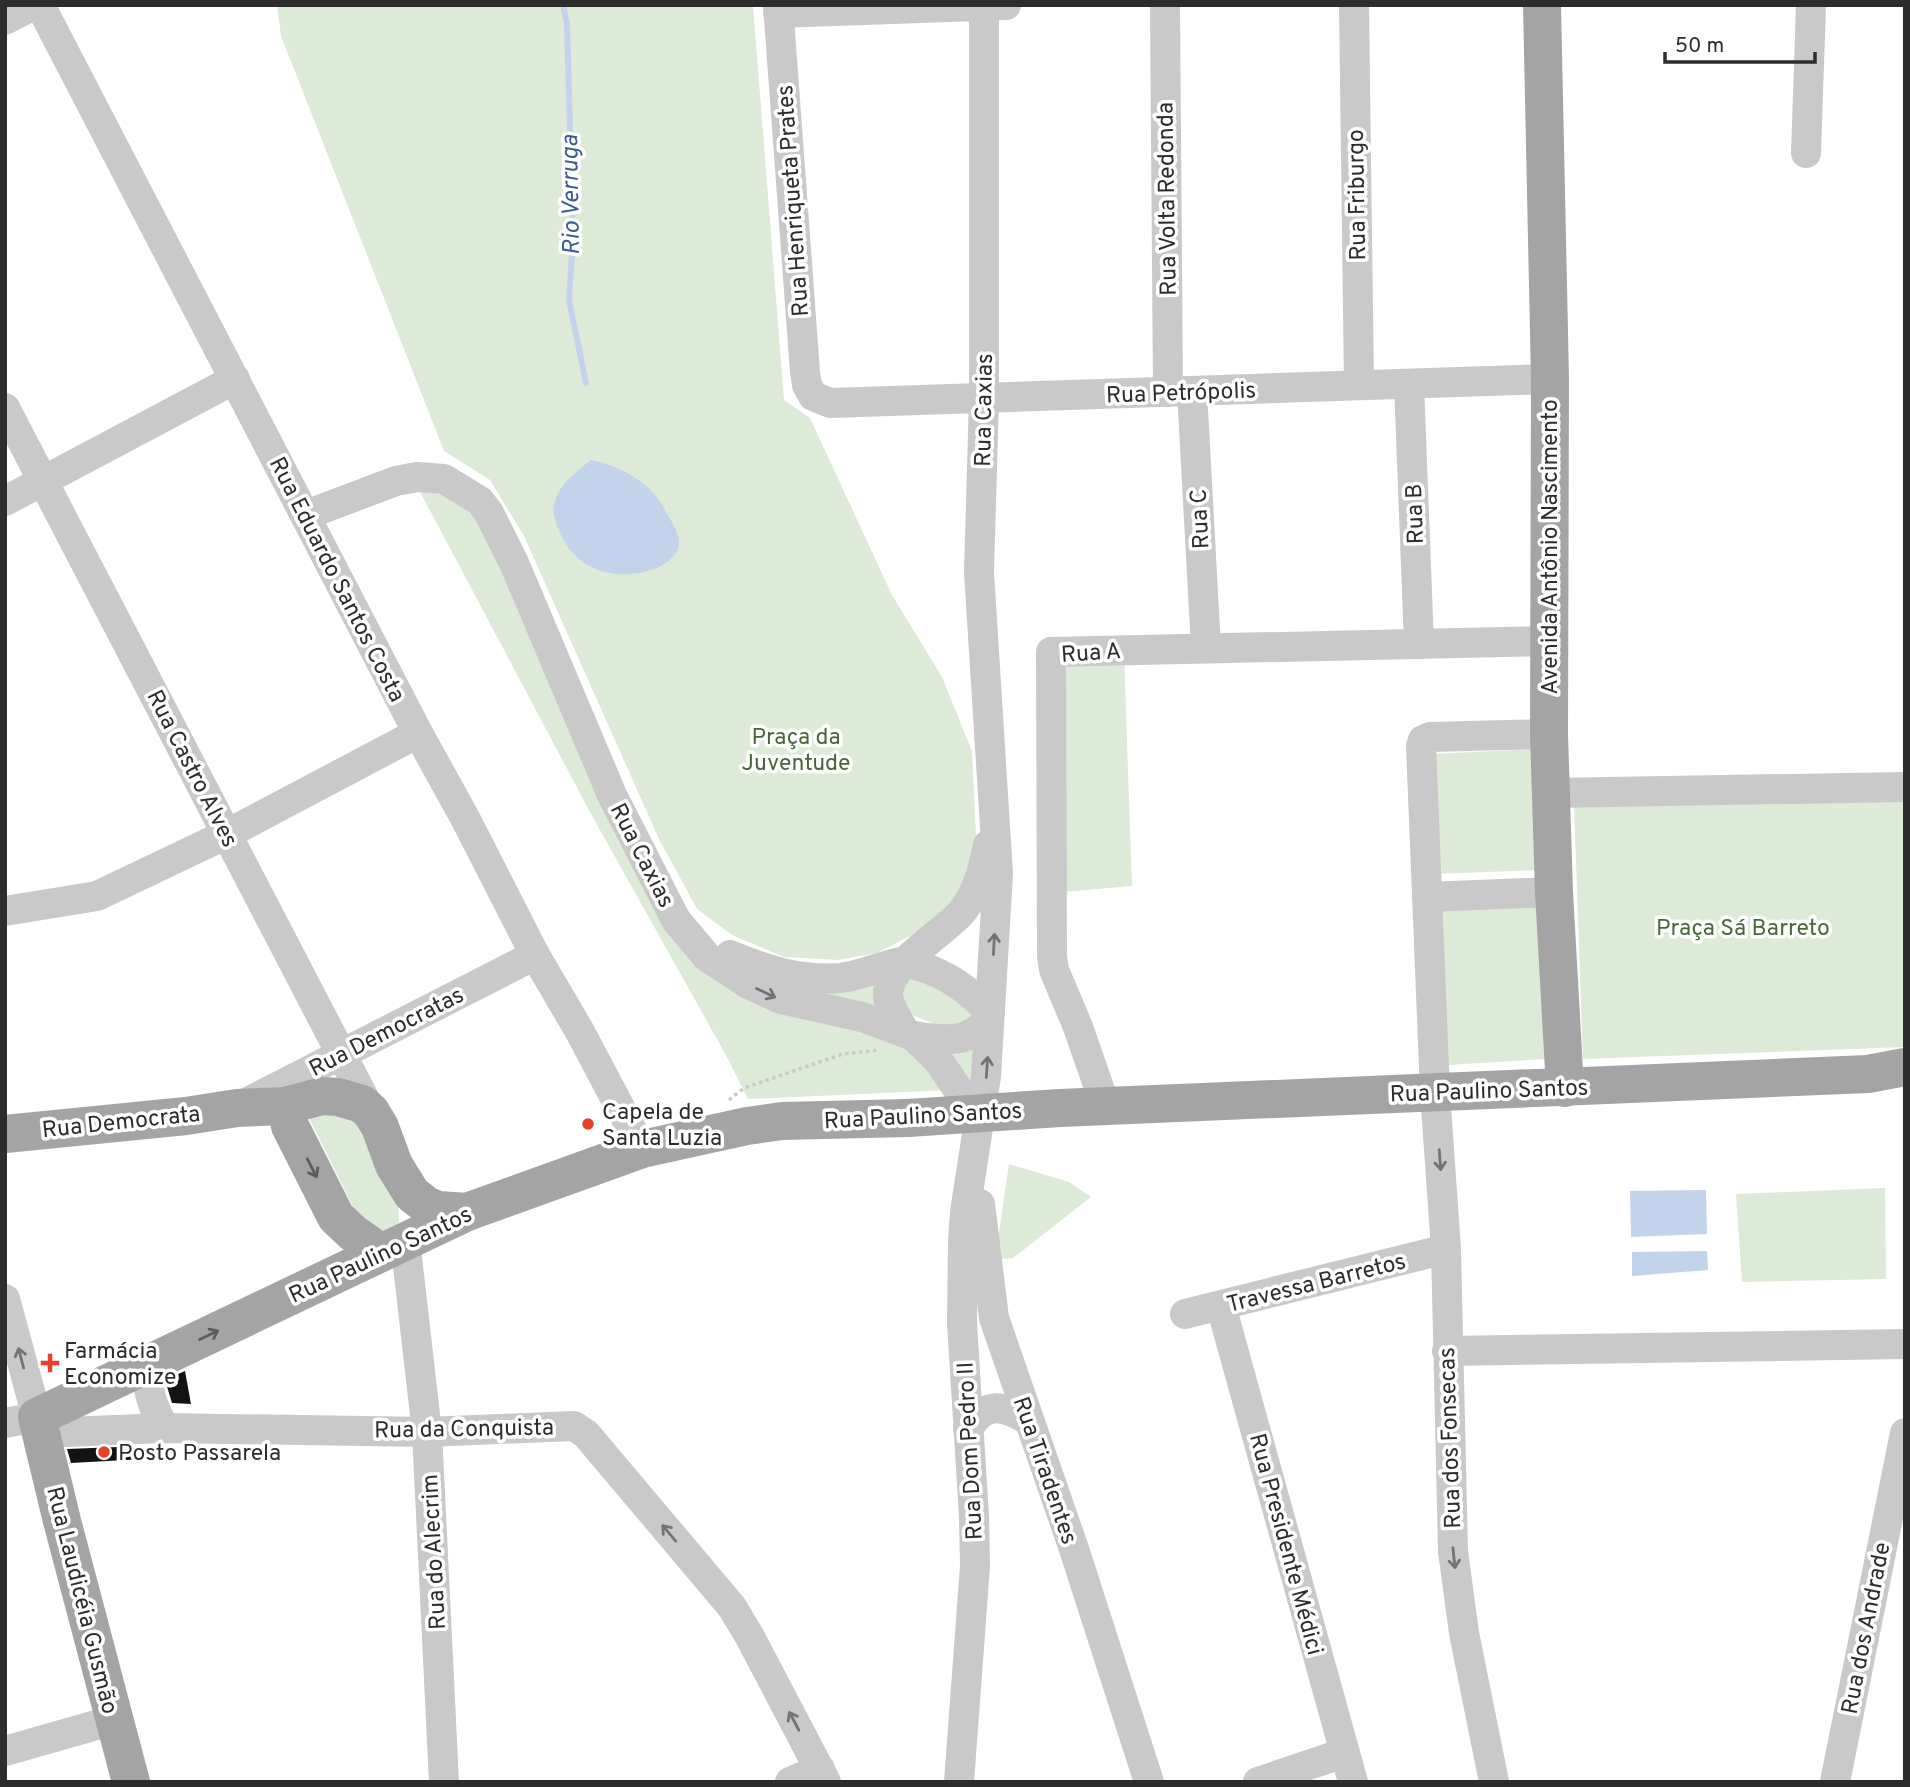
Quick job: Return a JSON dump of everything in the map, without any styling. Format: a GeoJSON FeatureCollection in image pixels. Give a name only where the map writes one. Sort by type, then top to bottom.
{"type":"FeatureCollection","features":[{"type":"Feature","properties":{"kind":"main road","name":"Avenida Antônio Nascimento"},"geometry":{"type":"LineString","coordinates":[[1542,5],[1550,379],[1549,734],[1554,892],[1565,1088]]}},
{"type":"Feature","properties":{"kind":"main road","name":"Rua Paulino Santos"},"geometry":{"type":"LineString","coordinates":[[28,1424],[467,1212],[642,1149],[747,1126],[782,1121],[908,1118],[1105,1105],[1893,1073]]}},
{"type":"Feature","properties":{"kind":"main road","name":"Rua Democrata"},"geometry":{"type":"LineString","coordinates":[[5,1134],[186,1116],[237,1108],[285,1106],[322,1096],[362,1104],[371,1112],[380,1128]]}},
{"type":"Feature","properties":{"kind":"main road"},"geometry":{"type":"LineString","coordinates":[[285,1106],[290,1126],[336,1217],[353,1233],[393,1246],[394,1165]]}},
{"type":"Feature","properties":{"kind":"main road"},"geometry":{"type":"LineString","coordinates":[[380,1128],[394,1165],[412,1194],[438,1210],[467,1212]]}},
{"type":"Feature","properties":{"kind":"main road","name":"Rua Laudicéia Gusmão"},"geometry":{"type":"LineString","coordinates":[[28,1424],[131,1782]]}},
{"type":"Feature","properties":{"kind":"street"},"geometry":{"type":"LineString","coordinates":[[5,20],[34,5]]}},
{"type":"Feature","properties":{"kind":"street","name":"Rua Eduardo Santos Costa"},"geometry":{"type":"LineString","coordinates":[[40,5],[418,733],[535,955],[579,1030],[642,1149]]}},
{"type":"Feature","properties":{"kind":"street"},"geometry":{"type":"LineString","coordinates":[[778,9],[1006,5]]}},
{"type":"Feature","properties":{"kind":"street","name":"Rua Volta Redonda"},"geometry":{"type":"LineString","coordinates":[[1165,5],[1180,391]]}},
{"type":"Feature","properties":{"kind":"street","name":"Rua Friburgo"},"geometry":{"type":"LineString","coordinates":[[1354,5],[1359,385]]}},
{"type":"Feature","properties":{"kind":"street"},"geometry":{"type":"LineString","coordinates":[[1806,153],[1811,5]]}},
{"type":"Feature","properties":{"kind":"street","name":"Rua Caxias"},"geometry":{"type":"LineString","coordinates":[[984,6],[984,399],[979,572],[998,874],[990,1016]]}},
{"type":"Feature","properties":{"kind":"street","name":"Rua Henriqueta Prates"},"geometry":{"type":"LineString","coordinates":[[778,9],[805,372],[807,385],[813,396]]}},
{"type":"Feature","properties":{"kind":"street"},"geometry":{"type":"LineString","coordinates":[[5,502],[235,379]]}},
{"type":"Feature","properties":{"kind":"street","name":"Rua Petrópolis"},"geometry":{"type":"LineString","coordinates":[[813,396],[830,403],[1550,379]]}},
{"type":"Feature","properties":{"kind":"street","name":"Rua B"},"geometry":{"type":"LineString","coordinates":[[1409,384],[1419,644]]}},
{"type":"Feature","properties":{"kind":"street","name":"Rua C"},"geometry":{"type":"LineString","coordinates":[[1180,391],[1206,648]]}},
{"type":"Feature","properties":{"kind":"street","name":"Rua Castro Alves"},"geometry":{"type":"LineString","coordinates":[[5,408],[380,1128]]}},
{"type":"Feature","properties":{"kind":"street","name":"Rua Caxias"},"geometry":{"type":"LineString","coordinates":[[306,515],[396,481],[416,477],[444,479],[480,501],[489,513],[514,563],[612,795],[676,920],[707,957],[748,985],[781,999],[862,1017],[914,1038],[938,1060],[980,1122]]}},
{"type":"Feature","properties":{"kind":"street","name":"Rua A"},"geometry":{"type":"LineString","coordinates":[[1105,1105],[1079,1027],[1054,970],[1052,956],[1051,653],[1549,641]]}},
{"type":"Feature","properties":{"kind":"street"},"geometry":{"type":"LineString","coordinates":[[5,911],[97,896],[227,834],[418,733]]}},
{"type":"Feature","properties":{"kind":"street"},"geometry":{"type":"LineString","coordinates":[[1435,1092],[1421,746],[1423,740],[1430,737],[1549,734]]}},
{"type":"Feature","properties":{"kind":"street"},"geometry":{"type":"LineString","coordinates":[[1551,793],[1905,787]]}},
{"type":"Feature","properties":{"kind":"street"},"geometry":{"type":"LineString","coordinates":[[906,962],[948,977],[968,990],[990,1016],[974,1035],[937,1039],[914,1038],[893,1008],[888,993],[892,981],[906,962],[960,913],[971,897],[985,857],[994,814]]}},
{"type":"Feature","properties":{"kind":"street"},"geometry":{"type":"LineString","coordinates":[[1427,897],[1554,892]]}},
{"type":"Feature","properties":{"kind":"street","name":"Rua Caxias"},"geometry":{"type":"LineString","coordinates":[[676,920],[730,955],[763,969],[794,977],[841,978],[906,962]]}},
{"type":"Feature","properties":{"kind":"street","name":"Rua Democratas"},"geometry":{"type":"LineString","coordinates":[[237,1108],[535,955]]}},
{"type":"Feature","properties":{"kind":"street","name":"Rua Dom Pedro II"},"geometry":{"type":"LineString","coordinates":[[959,1782],[975,1566],[962,1323],[963,1241],[986,1076],[990,1016]]}},
{"type":"Feature","properties":{"kind":"street","name":"Rua dos Fonsecas"},"geometry":{"type":"LineString","coordinates":[[1435,1092],[1446,1249],[1452,1551],[1464,1633],[1494,1782]]}},
{"type":"Feature","properties":{"kind":"street","name":"Rua Tiradentes"},"geometry":{"type":"LineString","coordinates":[[976,1151],[980,1209],[994,1318],[1074,1549],[1149,1782]]}},
{"type":"Feature","properties":{"kind":"street","name":"Rua do Alecrim"},"geometry":{"type":"LineString","coordinates":[[393,1246],[427,1432],[444,1782]]}},
{"type":"Feature","properties":{"kind":"street","name":"Travessa Barretos"},"geometry":{"type":"LineString","coordinates":[[1185,1314],[1446,1249]]}},
{"type":"Feature","properties":{"kind":"street"},"geometry":{"type":"LineString","coordinates":[[5,1299],[28,1424]]}},
{"type":"Feature","properties":{"kind":"street","name":"Rua Presidente Médici"},"geometry":{"type":"LineString","coordinates":[[1221,1306],[1353,1782]]}},
{"type":"Feature","properties":{"kind":"street"},"geometry":{"type":"LineString","coordinates":[[1447,1351],[1905,1344]]}},
{"type":"Feature","properties":{"kind":"street"},"geometry":{"type":"LineString","coordinates":[[147,1365],[150,1401],[165,1428]]}},
{"type":"Feature","properties":{"kind":"street"},"geometry":{"type":"LineString","coordinates":[[968,1429],[978,1414],[990,1409],[1006,1409],[1028,1420]]}},
{"type":"Feature","properties":{"kind":"street","name":"Rua da Conquista"},"geometry":{"type":"LineString","coordinates":[[28,1424],[427,1432],[574,1426],[586,1434],[732,1607],[823,1775]]}},
{"type":"Feature","properties":{"kind":"street","name":"Rua dos Andrade"},"geometry":{"type":"LineString","coordinates":[[1835,1782],[1905,1433]]}},
{"type":"Feature","properties":{"kind":"street"},"geometry":{"type":"LineString","coordinates":[[5,1751],[114,1720]]}},
{"type":"Feature","properties":{"kind":"street"},"geometry":{"type":"LineString","coordinates":[[1258,1782],[1344,1753]]}},
{"type":"Feature","properties":{"kind":"street"},"geometry":{"type":"LineString","coordinates":[[790,1782],[823,1775]]}},
{"type":"Feature","properties":{"kind":"path"},"geometry":{"type":"LineString","coordinates":[[729,1100],[744,1088],[843,1054],[914,1038]]}},
{"type":"Feature","properties":{"kind":"green space","name":"Praça da Juventude"},"geometry":{"type":"Polygon","coordinates":[[[277,5],[753,5],[784,400],[810,418],[892,595],[942,677],[972,751],[977,857],[964,890],[946,909],[910,936],[877,953],[838,960],[784,957],[732,935],[697,909],[659,839],[524,536],[490,480],[444,451],[281,36],[277,5]]]}},
{"type":"Feature","properties":{"kind":"green space"},"geometry":{"type":"Polygon","coordinates":[[[418,488],[434,489],[468,506],[483,525],[690,949],[895,1032],[950,1090],[748,1099],[591,814],[418,488]]]}},
{"type":"Feature","properties":{"kind":"green space"},"geometry":{"type":"Polygon","coordinates":[[[1124,653],[1132,886],[1064,892],[1064,665],[1124,653]]]}},
{"type":"Feature","properties":{"kind":"green space"},"geometry":{"type":"Polygon","coordinates":[[[1536,749],[1540,870],[1435,874],[1430,754],[1536,749]]]}},
{"type":"Feature","properties":{"kind":"green space","name":"Praça Sá Barreto"},"geometry":{"type":"Polygon","coordinates":[[[1905,798],[1905,1047],[1583,1059],[1574,805],[1905,798]]]}},
{"type":"Feature","properties":{"kind":"green space"},"geometry":{"type":"Polygon","coordinates":[[[1538,905],[1546,1059],[1448,1065],[1439,910],[1538,905]]]}},
{"type":"Feature","properties":{"kind":"green space"},"geometry":{"type":"Polygon","coordinates":[[[913,966],[978,1008],[972,1020],[947,1029],[914,1016],[897,1002],[913,966]]]}},
{"type":"Feature","properties":{"kind":"green space"},"geometry":{"type":"Polygon","coordinates":[[[755,971],[877,971],[879,1009],[827,996],[755,971]]]}},
{"type":"Feature","properties":{"kind":"green space"},"geometry":{"type":"Polygon","coordinates":[[[972,1043],[978,1092],[944,1046],[972,1043]]]}},
{"type":"Feature","properties":{"kind":"green space"},"geometry":{"type":"Polygon","coordinates":[[[310,1113],[361,1115],[393,1182],[399,1226],[383,1236],[353,1207],[310,1120],[310,1113]]]}},
{"type":"Feature","properties":{"kind":"green space"},"geometry":{"type":"Polygon","coordinates":[[[1009,1164],[1069,1182],[1091,1197],[1013,1258],[995,1259],[1009,1164]]]}},
{"type":"Feature","properties":{"kind":"green space"},"geometry":{"type":"Polygon","coordinates":[[[1885,1188],[1886,1279],[1742,1282],[1736,1194],[1885,1188]]]}},
{"type":"Feature","properties":{"kind":"water"},"geometry":{"type":"Polygon","coordinates":[[[591,460],[633,476],[658,499],[679,538],[677,550],[668,562],[647,571],[618,574],[591,567],[569,549],[556,524],[554,505],[564,485],[591,460]]]}},
{"type":"Feature","properties":{"kind":"water"},"geometry":{"type":"Polygon","coordinates":[[[1706,1190],[1707,1234],[1631,1237],[1630,1191],[1706,1190]]]}},
{"type":"Feature","properties":{"kind":"water"},"geometry":{"type":"Polygon","coordinates":[[[1707,1251],[1708,1270],[1632,1276],[1632,1252],[1707,1251]]]}},
{"type":"Feature","properties":{"kind":"building"},"geometry":{"type":"Polygon","coordinates":[[[185,1371],[191,1404],[172,1403],[165,1380],[185,1371]]]}},
{"type":"Feature","properties":{"kind":"building"},"geometry":{"type":"Polygon","coordinates":[[[143,1446],[144,1459],[71,1463],[67,1449],[143,1446]]]}},
{"type":"Feature","properties":{"kind":"waterway","name":"Rio Verruga"},"geometry":{"type":"LineString","coordinates":[[563,5],[567,24],[573,236],[569,300],[586,383]]}},
{"type":"Feature","properties":{"kind":"place","name":"Capela de Santa Luzia"},"geometry":{"type":"Point","coordinates":[588,1124]}},
{"type":"Feature","properties":{"kind":"place","name":"Farmácia Economize"},"geometry":{"type":"Point","coordinates":[50,1363]}},
{"type":"Feature","properties":{"kind":"place","name":"Posto Passarela"},"geometry":{"type":"Point","coordinates":[104,1452]}}]}
